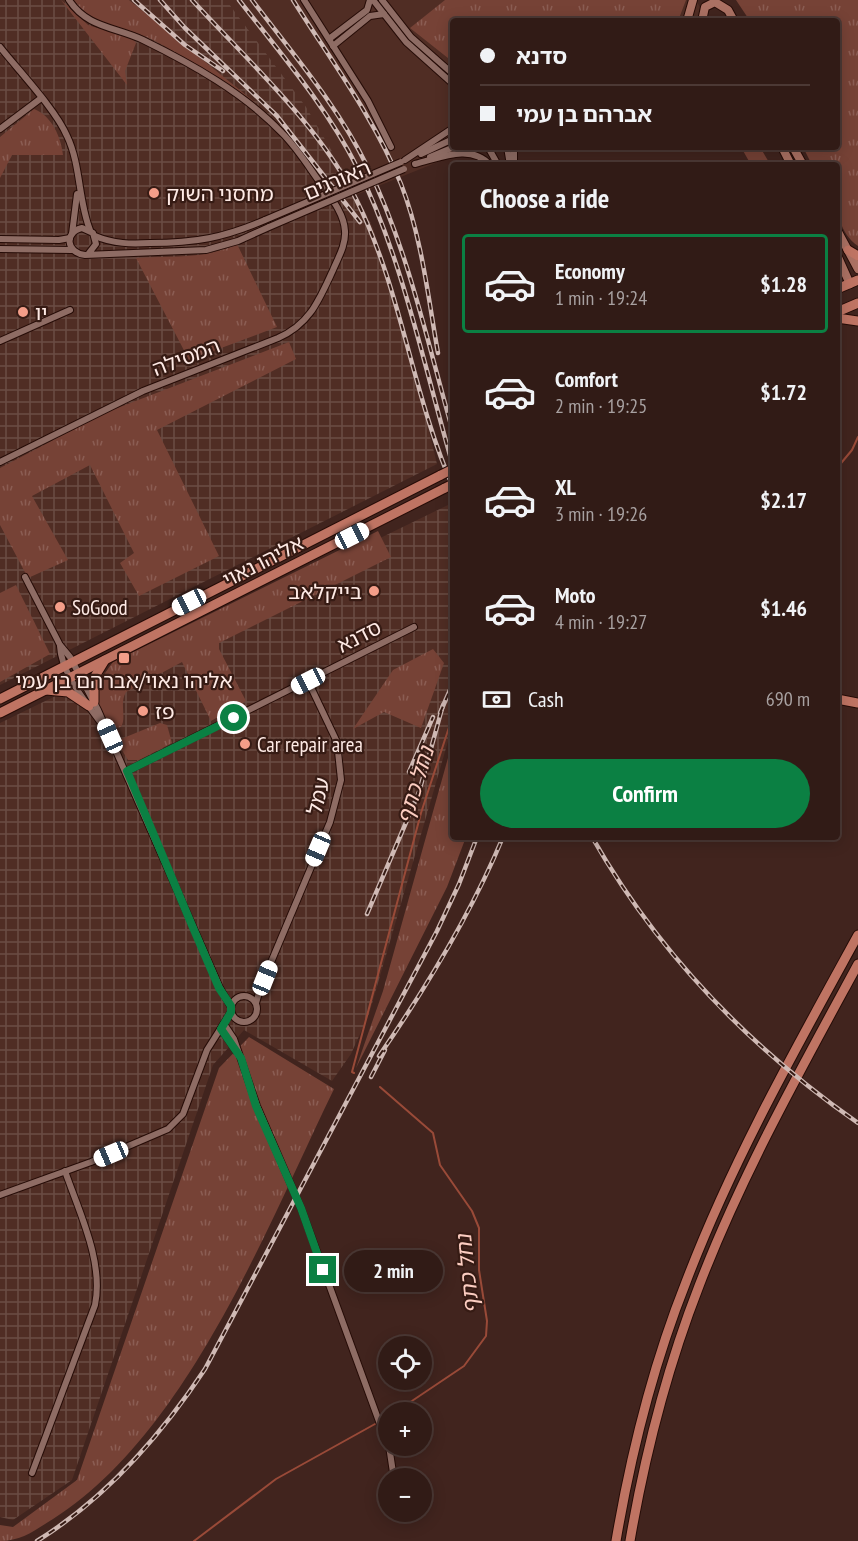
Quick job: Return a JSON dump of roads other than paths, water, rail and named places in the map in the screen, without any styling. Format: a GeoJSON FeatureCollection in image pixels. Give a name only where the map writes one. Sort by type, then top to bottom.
{"type":"FeatureCollection","features":[{"type":"Feature","properties":{"kind":"highway"},"geometry":{"type":"LineString","coordinates":[[848,250],[858,256]]}},
{"type":"Feature","properties":{"kind":"highway"},"geometry":{"type":"LineString","coordinates":[[840,288],[854,282],[858,301],[840,310]]}},
{"type":"Feature","properties":{"kind":"highway"},"geometry":{"type":"LineString","coordinates":[[840,318],[858,321]]}},
{"type":"Feature","properties":{"kind":"highway","name":"אליהו נאוי"},"geometry":{"type":"LineString","coordinates":[[0,699],[450,471]]}},
{"type":"Feature","properties":{"kind":"highway","name":"אליהו נאוי"},"geometry":{"type":"LineString","coordinates":[[0,713],[449,486]]}},
{"type":"Feature","properties":{"kind":"highway"},"geometry":{"type":"LineString","coordinates":[[44,690],[68,692],[91,704],[94,678],[107,659]]}},
{"type":"Feature","properties":{"kind":"highway"},"geometry":{"type":"LineString","coordinates":[[840,700],[858,704]]}},
{"type":"Feature","properties":{"kind":"highway"},"geometry":{"type":"LineString","coordinates":[[825,995],[858,927]]}},
{"type":"Feature","properties":{"kind":"highway"},"geometry":{"type":"LineString","coordinates":[[616,1541],[640,1425],[658,1359],[686,1281],[763,1110],[858,935]]}},
{"type":"Feature","properties":{"kind":"highway"},"geometry":{"type":"LineString","coordinates":[[630,1541],[654,1427],[672,1363],[699,1286],[780,1107],[858,964]]}},
{"type":"Feature","properties":{"kind":"main road"},"geometry":{"type":"LineString","coordinates":[[688,18],[693,0]]}},
{"type":"Feature","properties":{"kind":"main road"},"geometry":{"type":"LineString","coordinates":[[702,0],[703,18]]}},
{"type":"Feature","properties":{"kind":"main road"},"geometry":{"type":"LineString","coordinates":[[704,10],[709,3],[716,2],[728,10],[732,18]]}},
{"type":"Feature","properties":{"kind":"main road"},"geometry":{"type":"LineString","coordinates":[[840,235],[858,268]]}},
{"type":"Feature","properties":{"kind":"main road"},"geometry":{"type":"LineString","coordinates":[[840,260],[854,282]]}},
{"type":"Feature","properties":{"kind":"street","name":"המסילה"},"geometry":{"type":"LineString","coordinates":[[0,462],[118,402],[291,331],[314,311],[344,243],[344,223],[336,205],[296,148],[265,117],[229,89],[144,40],[97,25],[79,12],[69,0]]}},
{"type":"Feature","properties":{"kind":"street"},"geometry":{"type":"LineString","coordinates":[[304,0],[368,101],[391,147]]}},
{"type":"Feature","properties":{"kind":"street"},"geometry":{"type":"LineString","coordinates":[[329,39],[367,10],[372,0],[406,42],[450,79]]}},
{"type":"Feature","properties":{"kind":"street"},"geometry":{"type":"LineString","coordinates":[[382,0],[450,79]]}},
{"type":"Feature","properties":{"kind":"street"},"geometry":{"type":"LineString","coordinates":[[333,46],[370,16],[384,14]]}},
{"type":"Feature","properties":{"kind":"street"},"geometry":{"type":"LineString","coordinates":[[0,47],[68,136],[90,230],[95,236],[95,248],[89,253],[80,255],[72,250],[0,249]]}},
{"type":"Feature","properties":{"kind":"street"},"geometry":{"type":"LineString","coordinates":[[423,48],[450,66]]}},
{"type":"Feature","properties":{"kind":"street"},"geometry":{"type":"LineString","coordinates":[[0,129],[40,99]]}},
{"type":"Feature","properties":{"kind":"street"},"geometry":{"type":"LineString","coordinates":[[403,164],[450,130]]}},
{"type":"Feature","properties":{"kind":"street","name":"האורגים"},"geometry":{"type":"LineString","coordinates":[[89,253],[206,250],[238,241],[267,224],[403,164],[450,140]]}},
{"type":"Feature","properties":{"kind":"street","name":"האורגים"},"geometry":{"type":"LineString","coordinates":[[403,164],[415,164],[450,149]]}},
{"type":"Feature","properties":{"kind":"street"},"geometry":{"type":"LineString","coordinates":[[415,164],[468,152],[480,155],[487,162]]}},
{"type":"Feature","properties":{"kind":"street"},"geometry":{"type":"LineString","coordinates":[[72,250],[71,236],[78,184]]}},
{"type":"Feature","properties":{"kind":"street","name":"האורגים"},"geometry":{"type":"LineString","coordinates":[[95,236],[122,244],[186,243],[222,237],[267,224]]}},
{"type":"Feature","properties":{"kind":"street"},"geometry":{"type":"LineString","coordinates":[[0,239],[59,240],[71,236],[78,228],[90,230]]}},
{"type":"Feature","properties":{"kind":"street"},"geometry":{"type":"LineString","coordinates":[[0,341],[70,310]]}},
{"type":"Feature","properties":{"kind":"street"},"geometry":{"type":"LineString","coordinates":[[25,576],[127,771],[219,988],[240,1022]]}},
{"type":"Feature","properties":{"kind":"street","name":"סדנא"},"geometry":{"type":"LineString","coordinates":[[127,771],[414,627]]}},
{"type":"Feature","properties":{"kind":"street","name":"עמל"},"geometry":{"type":"LineString","coordinates":[[256,1003],[261,986],[330,822],[339,788],[341,767],[337,742],[308,681]]}},
{"type":"Feature","properties":{"kind":"street","name":"עמל"},"geometry":{"type":"LineString","coordinates":[[248,996],[261,986]]}},
{"type":"Feature","properties":{"kind":"street"},"geometry":{"type":"LineString","coordinates":[[219,988],[237,998],[248,996],[256,1003],[258,1011],[255,1018],[248,1022],[224,1027]]}},
{"type":"Feature","properties":{"kind":"street"},"geometry":{"type":"LineString","coordinates":[[0,1195],[168,1129],[183,1114],[207,1050],[224,1027],[237,998]]}},
{"type":"Feature","properties":{"kind":"street"},"geometry":{"type":"LineString","coordinates":[[224,1027],[241,1058],[256,1106],[301,1208],[378,1416]]}},
{"type":"Feature","properties":{"kind":"street"},"geometry":{"type":"LineString","coordinates":[[32,1473],[95,1305],[99,1288],[88,1240],[65,1171]]}},
{"type":"Feature","properties":{"kind":"waterway","name":"נחל כתף"},"geometry":{"type":"LineString","coordinates":[[840,464],[852,450],[858,437]]}},
{"type":"Feature","properties":{"kind":"waterway","name":"נחל כתף"},"geometry":{"type":"LineString","coordinates":[[354,1073],[352,1072],[421,813],[450,724]]}},
{"type":"Feature","properties":{"kind":"waterway","name":"נחל כתף"},"geometry":{"type":"LineString","coordinates":[[380,1087],[433,1133],[440,1165],[472,1211],[479,1228],[479,1270],[487,1321],[486,1336],[464,1366],[410,1402]]}},
{"type":"Feature","properties":{"kind":"waterway","name":"נחל כתף"},"geometry":{"type":"LineString","coordinates":[[194,1541],[276,1479],[375,1424]]}},
{"type":"Feature","properties":{"kind":"railway"},"geometry":{"type":"LineString","coordinates":[[134,0],[185,45],[223,71]]}},
{"type":"Feature","properties":{"kind":"railway"},"geometry":{"type":"LineString","coordinates":[[160,0],[185,28],[277,116],[360,222]]}},
{"type":"Feature","properties":{"kind":"railway"},"geometry":{"type":"LineString","coordinates":[[192,0],[303,120],[323,145],[356,199],[385,270],[427,416],[450,480]]}},
{"type":"Feature","properties":{"kind":"railway"},"geometry":{"type":"LineString","coordinates":[[239,0],[302,81],[331,123],[357,167],[373,201],[400,275],[450,455]]}},
{"type":"Feature","properties":{"kind":"railway"},"geometry":{"type":"LineString","coordinates":[[252,0],[329,102],[368,168],[395,231],[406,264],[450,421]]}},
{"type":"Feature","properties":{"kind":"railway"},"geometry":{"type":"LineString","coordinates":[[293,0],[365,113],[401,184],[419,246],[438,353]]}},
{"type":"Feature","properties":{"kind":"railway"},"geometry":{"type":"LineString","coordinates":[[440,713],[450,690]]}},
{"type":"Feature","properties":{"kind":"railway"},"geometry":{"type":"LineString","coordinates":[[367,914],[419,792],[443,705]]}},
{"type":"Feature","properties":{"kind":"railway"},"geometry":{"type":"LineString","coordinates":[[409,772],[433,717]]}},
{"type":"Feature","properties":{"kind":"railway"},"geometry":{"type":"LineString","coordinates":[[37,1541],[86,1506],[109,1486],[169,1419],[205,1369],[437,931],[476,840]]}},
{"type":"Feature","properties":{"kind":"railway"},"geometry":{"type":"LineString","coordinates":[[379,1056],[447,950],[477,894],[502,840]]}},
{"type":"Feature","properties":{"kind":"railway"},"geometry":{"type":"LineString","coordinates":[[594,840],[646,920],[709,995],[780,1063],[858,1123]]}},
{"type":"Feature","properties":{"kind":"railway"},"geometry":{"type":"LineString","coordinates":[[371,1077],[385,1050]]}},
{"type":"Feature","properties":{"kind":"place","name":"מחסני השוק"},"geometry":{"type":"Point","coordinates":[154,193]}},
{"type":"Feature","properties":{"kind":"place","name":"יו"},"geometry":{"type":"Point","coordinates":[23,312]}},
{"type":"Feature","properties":{"kind":"place","name":"בייקלאב"},"geometry":{"type":"Point","coordinates":[374,591]}},
{"type":"Feature","properties":{"kind":"place","name":"SoGood"},"geometry":{"type":"Point","coordinates":[60,607]}},
{"type":"Feature","properties":{"kind":"place","name":"אליהו נאוי/אברהם בן עמי"},"geometry":{"type":"Point","coordinates":[124,658]}},
{"type":"Feature","properties":{"kind":"place","name":"פז"},"geometry":{"type":"Point","coordinates":[143,711]}},
{"type":"Feature","properties":{"kind":"place","name":"Car repair area"},"geometry":{"type":"Point","coordinates":[245,744]}}]}
